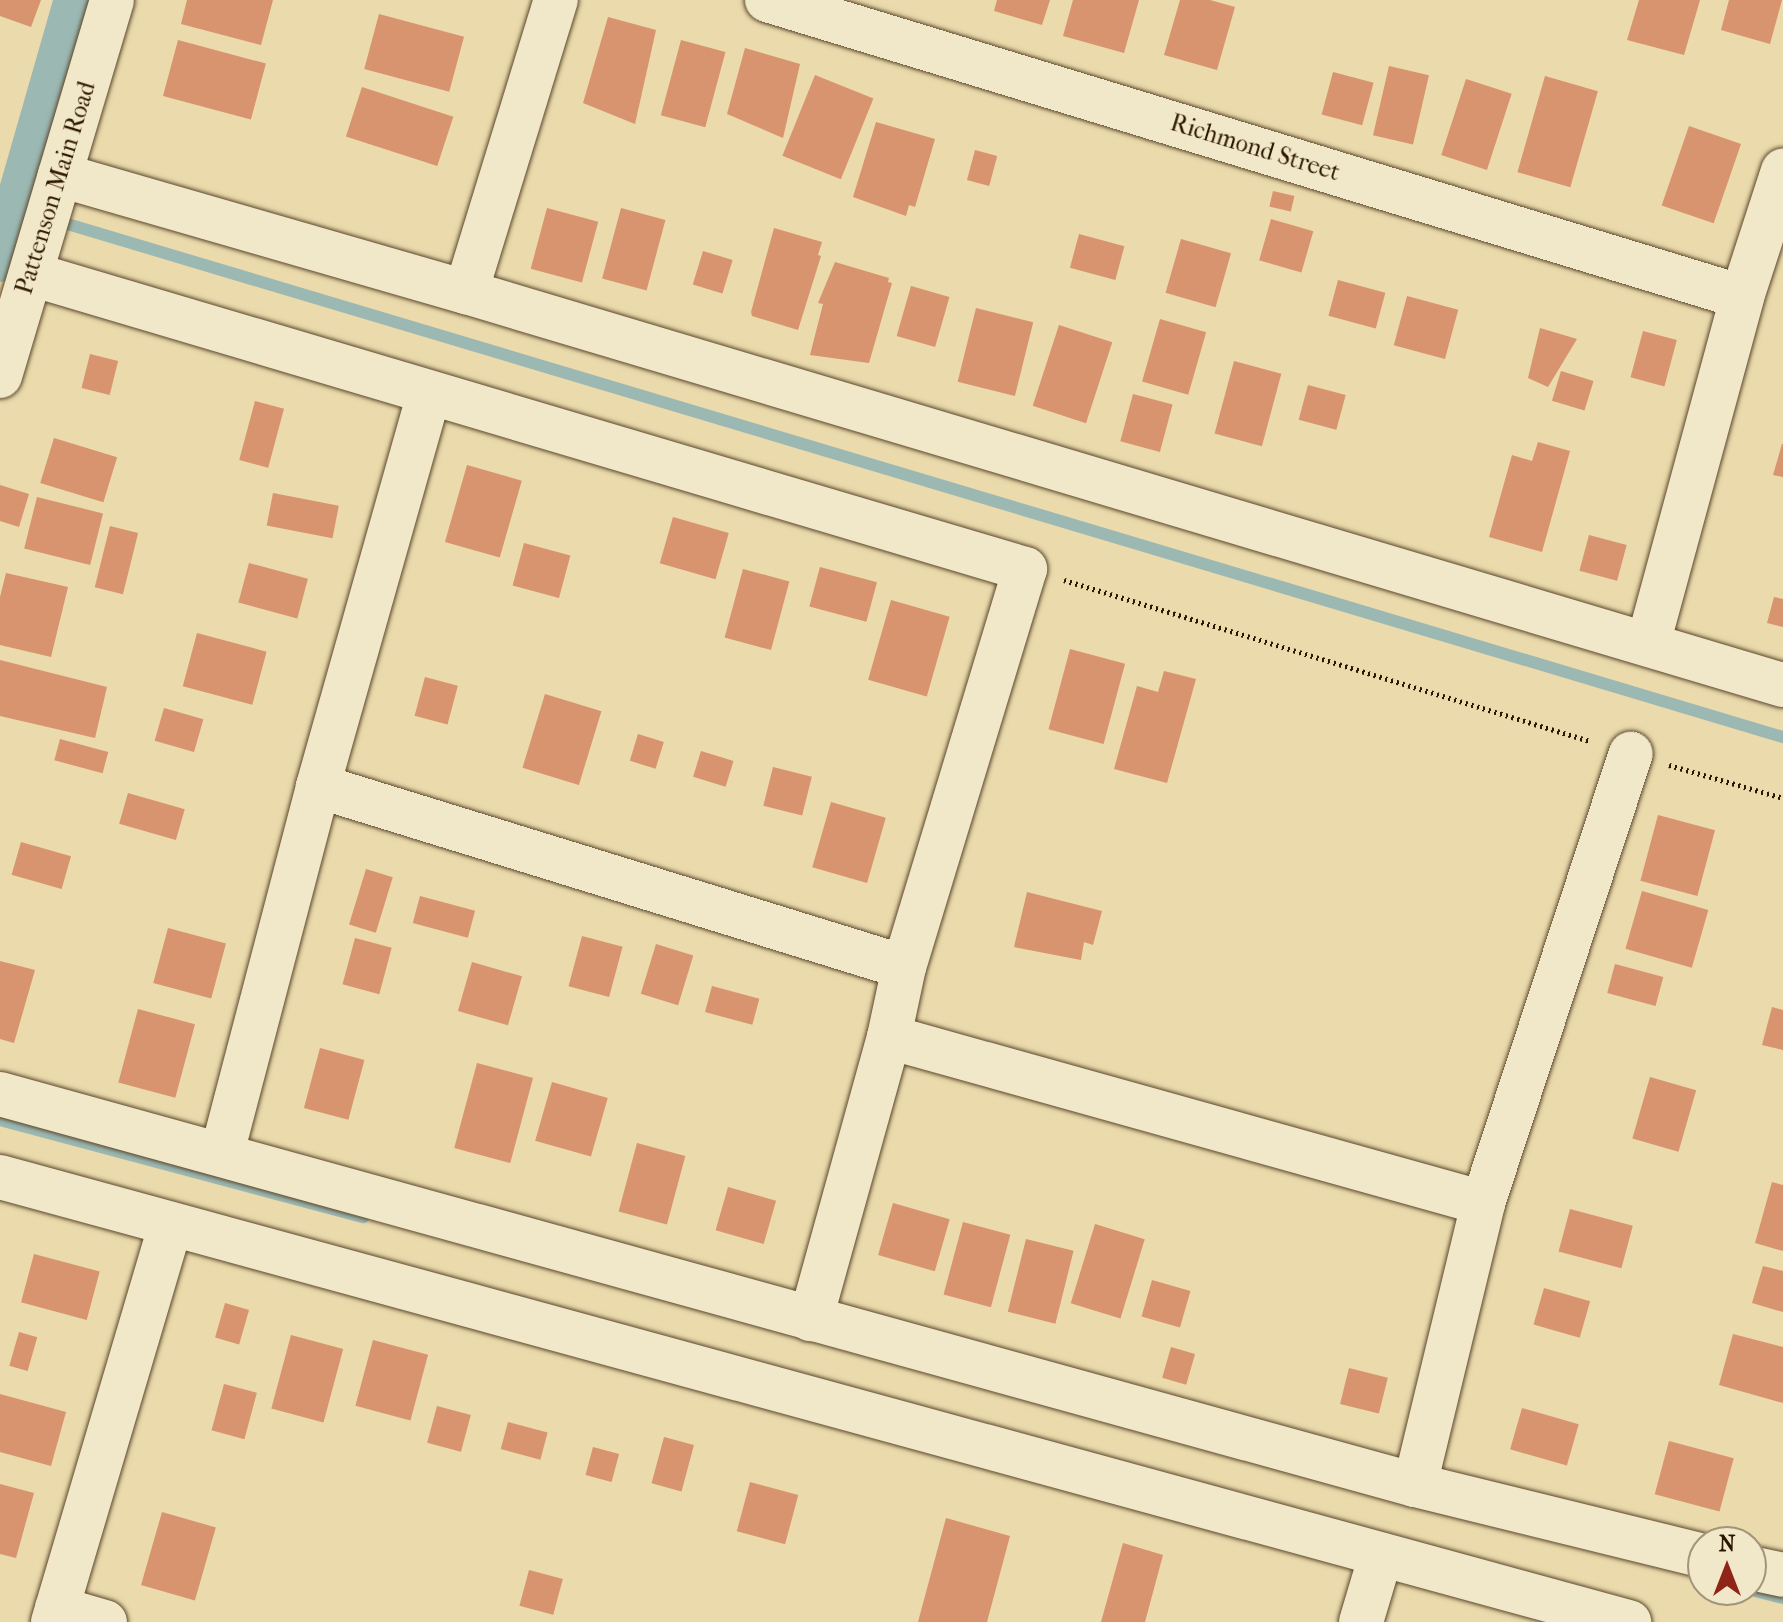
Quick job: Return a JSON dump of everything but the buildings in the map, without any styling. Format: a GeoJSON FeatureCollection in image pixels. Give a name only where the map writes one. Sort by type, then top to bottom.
{"type":"FeatureCollection","features":[{"type":"Feature","properties":{"kind":"street","name":"Pattenson Main Road"},"geometry":{"type":"LineString","coordinates":[[0,376],[112,0]]}},
{"type":"Feature","properties":{"kind":"street"},"geometry":{"type":"LineString","coordinates":[[466,292],[556,0]]}},
{"type":"Feature","properties":{"kind":"street","name":"Richmond Street"},"geometry":{"type":"LineString","coordinates":[[767,0],[1742,297]]}},
{"type":"Feature","properties":{"kind":"street"},"geometry":{"type":"LineString","coordinates":[[1648,644],[1742,297],[1783,171]]}},
{"type":"Feature","properties":{"kind":"street"},"geometry":{"type":"LineString","coordinates":[[60,175],[466,292],[1783,685]]}},
{"type":"Feature","properties":{"kind":"street"},"geometry":{"type":"LineString","coordinates":[[31,274],[1025,569],[904,967],[889,1037],[811,1319]]}},
{"type":"Feature","properties":{"kind":"street"},"geometry":{"type":"LineString","coordinates":[[222,1153],[318,786],[429,394]]}},
{"type":"Feature","properties":{"kind":"street"},"geometry":{"type":"LineString","coordinates":[[1415,1485],[1483,1203],[1631,754]]}},
{"type":"Feature","properties":{"kind":"street"},"geometry":{"type":"LineString","coordinates":[[318,786],[904,967]]}},
{"type":"Feature","properties":{"kind":"street"},"geometry":{"type":"LineString","coordinates":[[889,1037],[1483,1203]]}},
{"type":"Feature","properties":{"kind":"street"},"geometry":{"type":"LineString","coordinates":[[0,1094],[1415,1485],[1687,1552]]}},
{"type":"Feature","properties":{"kind":"street"},"geometry":{"type":"LineString","coordinates":[[0,1177],[1629,1622]]}},
{"type":"Feature","properties":{"kind":"street"},"geometry":{"type":"LineString","coordinates":[[105,1622],[55,1615],[171,1224]]}},
{"type":"Feature","properties":{"kind":"street"},"geometry":{"type":"LineString","coordinates":[[1361,1622],[1381,1555]]}},
{"type":"Feature","properties":{"kind":"path"},"geometry":{"type":"LineString","coordinates":[[1025,569],[1783,798]]}},
{"type":"Feature","properties":{"kind":"waterway"},"geometry":{"type":"LineString","coordinates":[[0,261],[75,0]]}},
{"type":"Feature","properties":{"kind":"waterway"},"geometry":{"type":"LineString","coordinates":[[14,208],[1783,737]]}},
{"type":"Feature","properties":{"kind":"waterway"},"geometry":{"type":"LineString","coordinates":[[0,1120],[363,1217]]}},
{"type":"Feature","properties":{"kind":"waterway"},"geometry":{"type":"LineString","coordinates":[[1767,1594],[1783,1598]]}}]}
